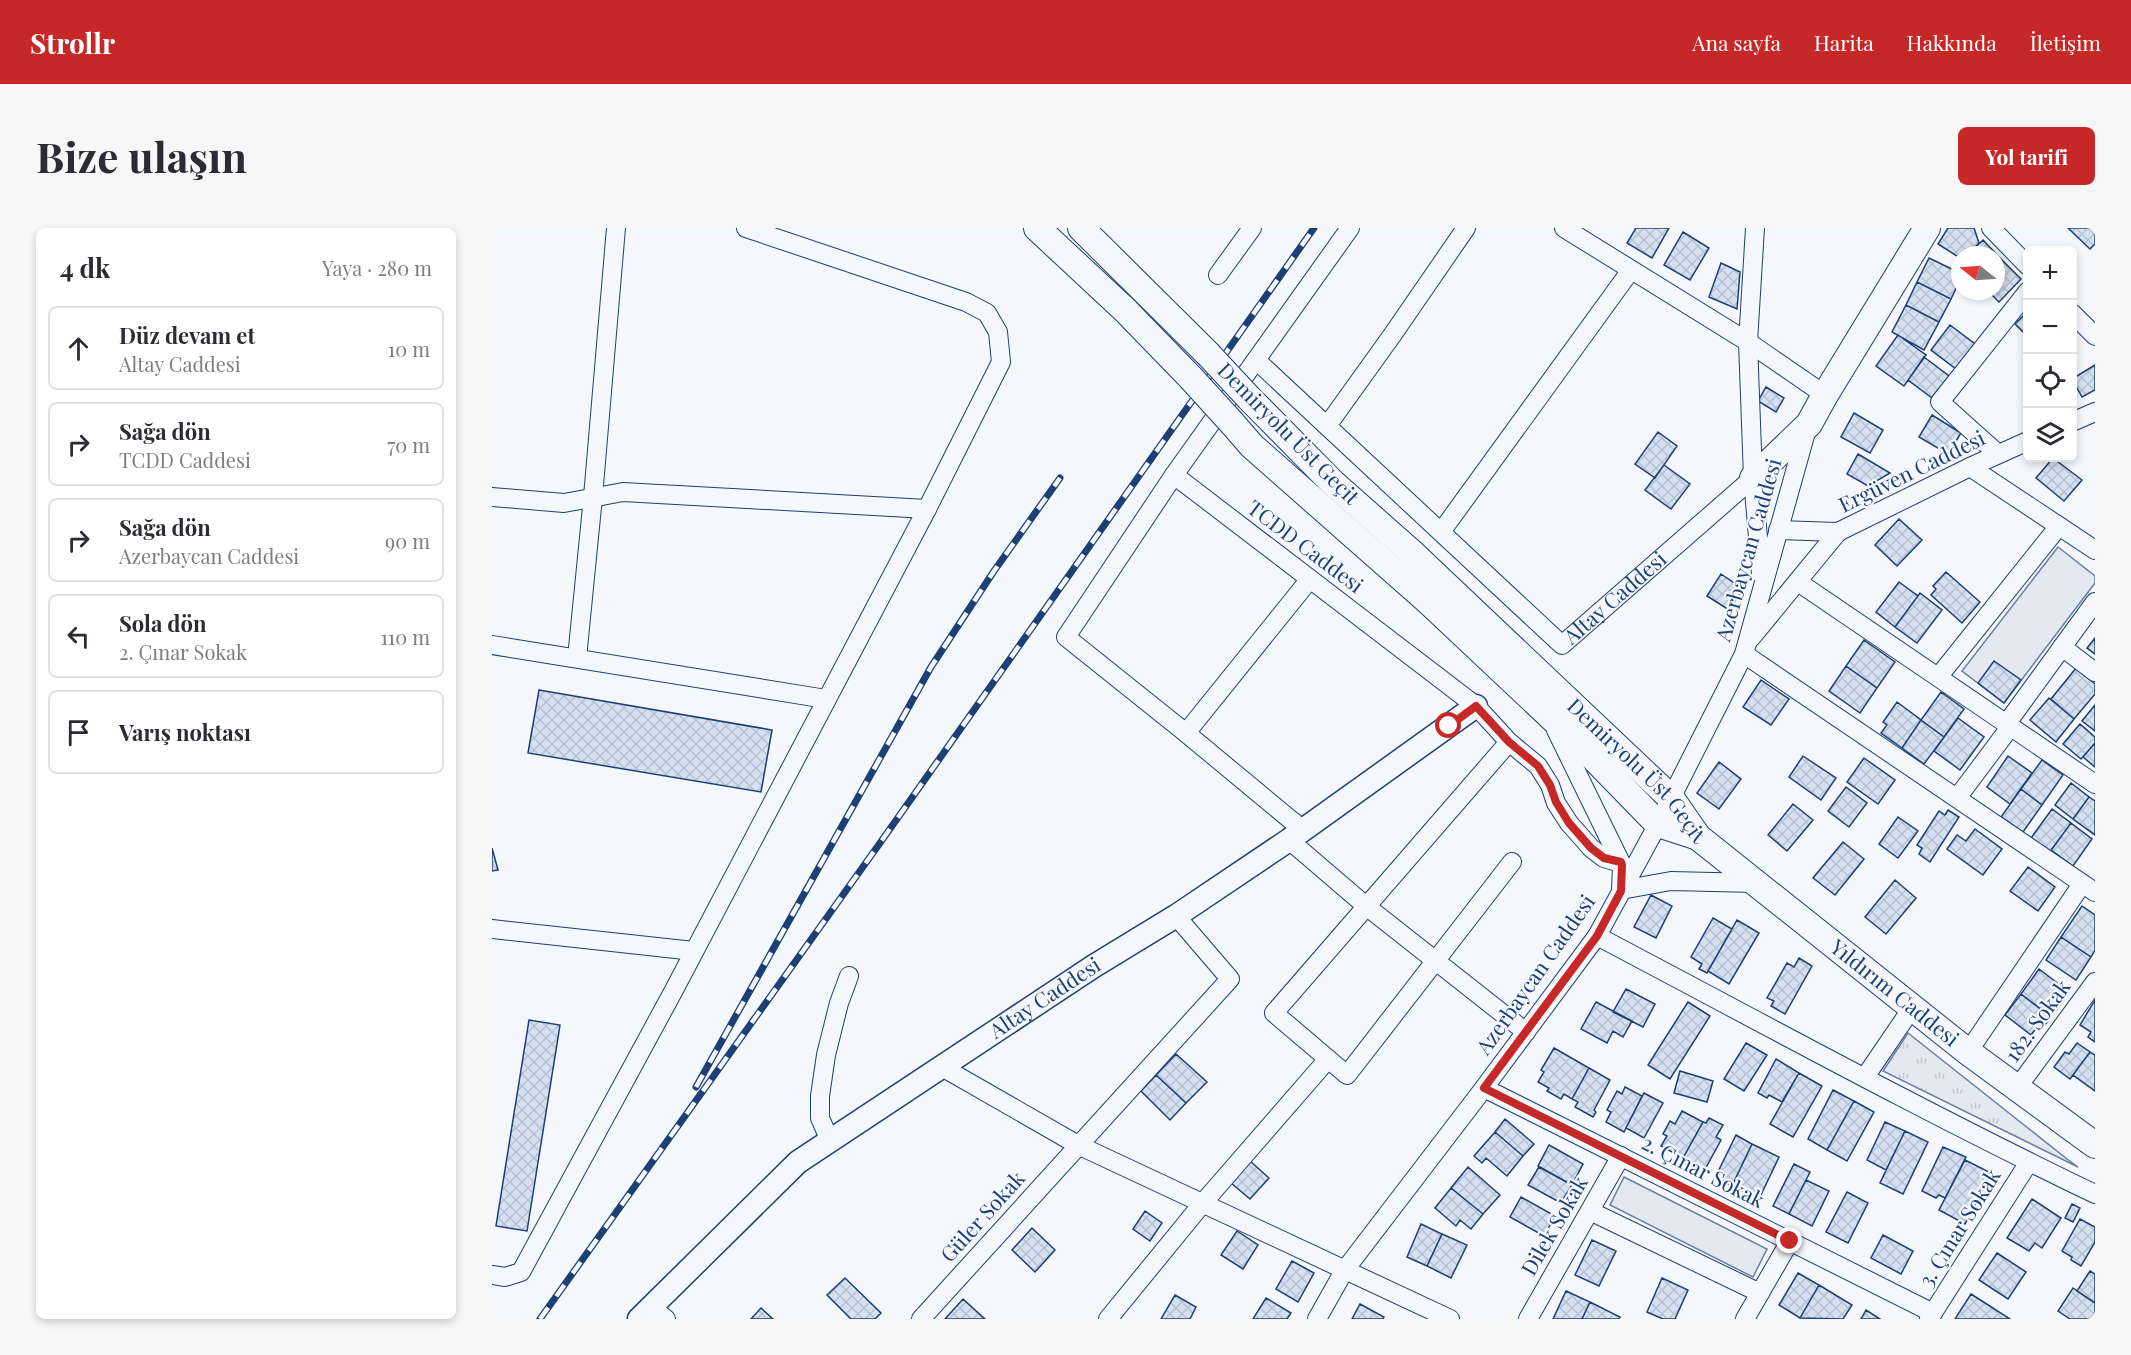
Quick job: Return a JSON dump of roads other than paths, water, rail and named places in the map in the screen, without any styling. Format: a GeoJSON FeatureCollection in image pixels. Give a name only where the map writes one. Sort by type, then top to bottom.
{"type":"FeatureCollection","features":[{"type":"Feature","properties":{"kind":"main road","name":"Demiryolu Üst Geçit"},"geometry":{"type":"LineString","coordinates":[[1037,228],[1125,310],[1191,378],[1252,446],[1429,602],[1583,747],[1658,824],[1698,837]]}},
{"type":"Feature","properties":{"kind":"main road","name":"Demiryolu Üst Geçit"},"geometry":{"type":"LineString","coordinates":[[1081,228],[1333,483],[1411,552],[1671,798],[1698,837]]}},
{"type":"Feature","properties":{"kind":"main road","name":"Altay Caddesi"},"geometry":{"type":"LineString","coordinates":[[1753,478],[1809,424],[1928,228]]}},
{"type":"Feature","properties":{"kind":"main road","name":"Yıldırım Caddesi"},"geometry":{"type":"LineString","coordinates":[[1698,837],[1968,1052],[2095,1145]]}},
{"type":"Feature","properties":{"kind":"street"},"geometry":{"type":"LineString","coordinates":[[577,658],[616,228]]}},
{"type":"Feature","properties":{"kind":"street"},"geometry":{"type":"LineString","coordinates":[[492,1275],[505,1277],[521,1272],[694,951],[927,509],[1001,362],[998,332],[987,313],[966,302],[746,228]]}},
{"type":"Feature","properties":{"kind":"street"},"geometry":{"type":"LineString","coordinates":[[1218,275],[1252,228]]}},
{"type":"Feature","properties":{"kind":"street"},"geometry":{"type":"LineString","coordinates":[[1350,228],[1174,475],[1066,637],[1186,733],[1296,835],[1366,906],[1526,1032]]}},
{"type":"Feature","properties":{"kind":"street"},"geometry":{"type":"LineString","coordinates":[[1327,426],[1466,228]]}},
{"type":"Feature","properties":{"kind":"street"},"geometry":{"type":"LineString","coordinates":[[1755,228],[1748,342],[1753,478],[1762,587]]}},
{"type":"Feature","properties":{"kind":"street"},"geometry":{"type":"LineString","coordinates":[[1991,228],[2023,261]]}},
{"type":"Feature","properties":{"kind":"street"},"geometry":{"type":"LineString","coordinates":[[1574,231],[1631,270],[1748,342],[1825,395]]}},
{"type":"Feature","properties":{"kind":"street"},"geometry":{"type":"LineString","coordinates":[[1441,532],[1631,270]]}},
{"type":"Feature","properties":{"kind":"street"},"geometry":{"type":"LineString","coordinates":[[1998,454],[1940,402],[2023,297]]}},
{"type":"Feature","properties":{"kind":"street"},"geometry":{"type":"LineString","coordinates":[[2077,317],[2095,336]]}},
{"type":"Feature","properties":{"kind":"street","name":"Altay Caddesi"},"geometry":{"type":"LineString","coordinates":[[1256,360],[1562,645],[1753,478]]}},
{"type":"Feature","properties":{"kind":"street"},"geometry":{"type":"LineString","coordinates":[[2077,420],[2095,412]]}},
{"type":"Feature","properties":{"kind":"street","name":"Azerbaycan Caddesi"},"geometry":{"type":"LineString","coordinates":[[1317,1319],[1344,1271],[1597,936],[1658,824],[1746,648],[1809,424]]}},
{"type":"Feature","properties":{"kind":"street","name":"Ergüven Caddesi"},"geometry":{"type":"LineString","coordinates":[[1778,530],[1838,532],[2023,443]]}},
{"type":"Feature","properties":{"kind":"street"},"geometry":{"type":"LineString","coordinates":[[1970,467],[2095,550]]}},
{"type":"Feature","properties":{"kind":"street","name":"TCDD Caddesi"},"geometry":{"type":"LineString","coordinates":[[1174,475],[1476,706],[1509,742],[1538,766],[1569,823],[1591,848],[1604,858],[1621,862]]}},
{"type":"Feature","properties":{"kind":"street"},"geometry":{"type":"LineString","coordinates":[[492,496],[564,502],[623,492],[927,509]]}},
{"type":"Feature","properties":{"kind":"street"},"geometry":{"type":"LineString","coordinates":[[1939,676],[2059,526]]}},
{"type":"Feature","properties":{"kind":"street"},"geometry":{"type":"LineString","coordinates":[[1838,532],[1746,648],[1957,798],[2089,888],[1968,1052]]}},
{"type":"Feature","properties":{"kind":"street"},"geometry":{"type":"LineString","coordinates":[[1186,733],[1310,579]]}},
{"type":"Feature","properties":{"kind":"street"},"geometry":{"type":"LineString","coordinates":[[1798,582],[2095,784]]}},
{"type":"Feature","properties":{"kind":"street"},"geometry":{"type":"LineString","coordinates":[[1957,798],[2095,602]]}},
{"type":"Feature","properties":{"kind":"street"},"geometry":{"type":"LineString","coordinates":[[492,645],[826,699]]}},
{"type":"Feature","properties":{"kind":"street"},"geometry":{"type":"LineString","coordinates":[[2062,646],[2095,672]]}},
{"type":"Feature","properties":{"kind":"street"},"geometry":{"type":"LineString","coordinates":[[1538,704],[1562,738],[1621,862],[1621,891],[1671,881],[1755,883]]}},
{"type":"Feature","properties":{"kind":"street","name":"Altay Caddesi"},"geometry":{"type":"LineString","coordinates":[[652,1315],[798,1162],[1296,835],[1476,706]]}},
{"type":"Feature","properties":{"kind":"street"},"geometry":{"type":"LineString","coordinates":[[1509,742],[1274,1013],[1347,1075],[1512,862]]}},
{"type":"Feature","properties":{"kind":"street","name":"Güler Sokak"},"geometry":{"type":"LineString","coordinates":[[921,1319],[1230,979],[1176,915]]}},
{"type":"Feature","properties":{"kind":"street"},"geometry":{"type":"LineString","coordinates":[[492,929],[694,951]]}},
{"type":"Feature","properties":{"kind":"street"},"geometry":{"type":"LineString","coordinates":[[1597,936],[2029,1162],[2095,1194]]}},
{"type":"Feature","properties":{"kind":"street"},"geometry":{"type":"LineString","coordinates":[[830,1141],[820,1118],[820,1096],[826,1055],[839,1003],[849,976]]}},
{"type":"Feature","properties":{"kind":"street","name":"182. Sokak"},"geometry":{"type":"LineString","coordinates":[[2017,1088],[2094,986]]}},
{"type":"Feature","properties":{"kind":"street"},"geometry":{"type":"LineString","coordinates":[[1865,1077],[1912,1008]]}},
{"type":"Feature","properties":{"kind":"street"},"geometry":{"type":"LineString","coordinates":[[1112,1318],[1202,1203],[1328,1059]]}},
{"type":"Feature","properties":{"kind":"street"},"geometry":{"type":"LineString","coordinates":[[942,1067],[1078,1145],[1450,1319]]}},
{"type":"Feature","properties":{"kind":"street","name":"2. Çınar Sokak"},"geometry":{"type":"LineString","coordinates":[[1484,1088],[1790,1241],[1931,1316]]}},
{"type":"Feature","properties":{"kind":"street","name":"Dilek Sokak"},"geometry":{"type":"LineString","coordinates":[[1528,1319],[1621,1156]]}},
{"type":"Feature","properties":{"kind":"street","name":"3. Çınar Sokak"},"geometry":{"type":"LineString","coordinates":[[1931,1316],[2029,1162]]}},
{"type":"Feature","properties":{"kind":"street"},"geometry":{"type":"LineString","coordinates":[[1590,1211],[1760,1293]]}},
{"type":"Feature","properties":{"kind":"street"},"geometry":{"type":"LineString","coordinates":[[1745,1319],[1790,1241]]}},
{"type":"Feature","properties":{"kind":"railway"},"geometry":{"type":"LineString","coordinates":[[540,1319],[880,843],[1314,228]]}},
{"type":"Feature","properties":{"kind":"railway"},"geometry":{"type":"LineString","coordinates":[[696,1087],[931,667],[994,571],[1060,478]]}}]}
